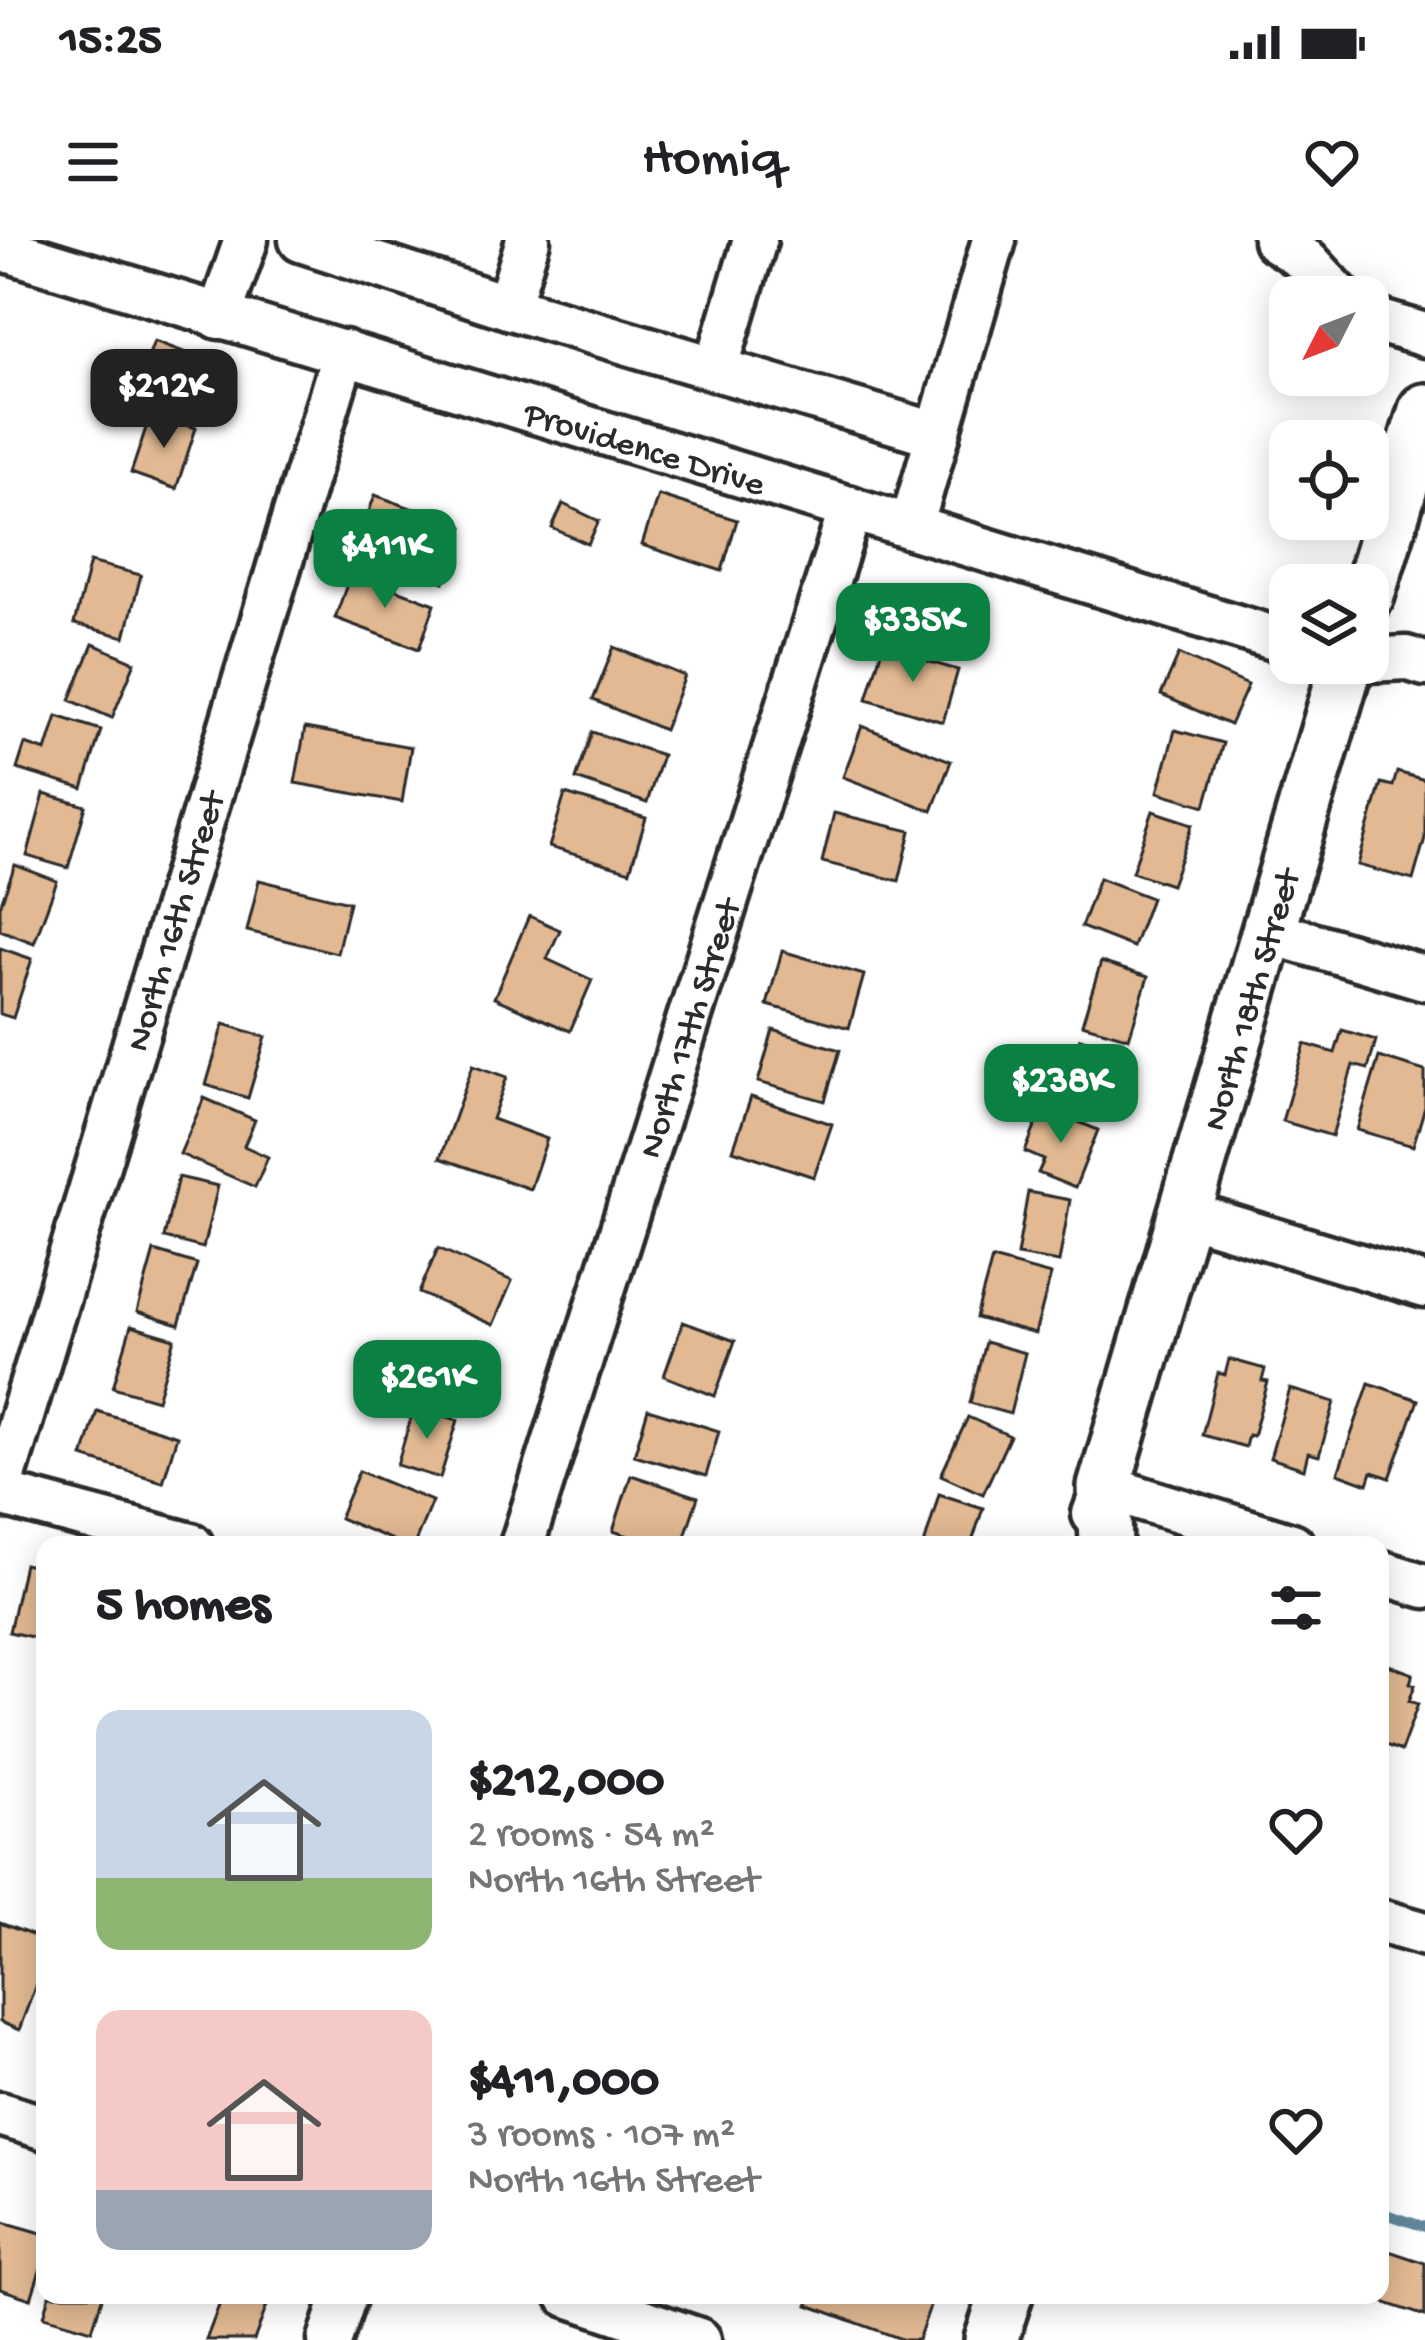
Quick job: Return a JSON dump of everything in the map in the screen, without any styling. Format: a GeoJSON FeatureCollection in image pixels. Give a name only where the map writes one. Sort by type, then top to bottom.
{"type":"FeatureCollection","features":[{"type":"Feature","properties":{"kind":"main road"},"geometry":{"type":"LineString","coordinates":[[1378,564],[1425,410]]}},
{"type":"Feature","properties":{"kind":"main road","name":"North 18th Street"},"geometry":{"type":"LineString","coordinates":[[1106,1536],[1104,1486],[1341,684]]}},
{"type":"Feature","properties":{"kind":"main road"},"geometry":{"type":"LineString","coordinates":[[992,2340],[1003,2304]]}},
{"type":"Feature","properties":{"kind":"street"},"geometry":{"type":"LineString","coordinates":[[219,317],[246,240]]}},
{"type":"Feature","properties":{"kind":"street"},"geometry":{"type":"LineString","coordinates":[[301,240],[396,255],[508,307],[938,435]]}},
{"type":"Feature","properties":{"kind":"street"},"geometry":{"type":"LineString","coordinates":[[508,307],[528,240]]}},
{"type":"Feature","properties":{"kind":"street"},"geometry":{"type":"LineString","coordinates":[[716,369],[755,240]]}},
{"type":"Feature","properties":{"kind":"street"},"geometry":{"type":"LineString","coordinates":[[911,527],[994,240]]}},
{"type":"Feature","properties":{"kind":"street"},"geometry":{"type":"LineString","coordinates":[[1275,240],[1321,276]]}},
{"type":"Feature","properties":{"kind":"street","name":"Providence Drive"},"geometry":{"type":"LineString","coordinates":[[0,248],[1269,637]]}},
{"type":"Feature","properties":{"kind":"street"},"geometry":{"type":"LineString","coordinates":[[1389,324],[1425,335]]}},
{"type":"Feature","properties":{"kind":"street","name":"North 16th Street"},"geometry":{"type":"LineString","coordinates":[[0,1491],[344,352]]}},
{"type":"Feature","properties":{"kind":"street","name":"North 17th Street"},"geometry":{"type":"LineString","coordinates":[[525,1536],[851,508]]}},
{"type":"Feature","properties":{"kind":"street"},"geometry":{"type":"LineString","coordinates":[[1389,659],[1425,664]]}},
{"type":"Feature","properties":{"kind":"street"},"geometry":{"type":"LineString","coordinates":[[1267,932],[1425,978]]}},
{"type":"Feature","properties":{"kind":"street"},"geometry":{"type":"LineString","coordinates":[[1184,1213],[1425,1286]]}},
{"type":"Feature","properties":{"kind":"street"},"geometry":{"type":"LineString","coordinates":[[1086,1536],[1104,1486],[1263,1536]]}},
{"type":"Feature","properties":{"kind":"street"},"geometry":{"type":"LineString","coordinates":[[0,1491],[159,1536]]}},
{"type":"Feature","properties":{"kind":"street"},"geometry":{"type":"LineString","coordinates":[[1389,1575],[1425,1586]]}},
{"type":"Feature","properties":{"kind":"street"},"geometry":{"type":"LineString","coordinates":[[1389,1924],[1425,1934]]}},
{"type":"Feature","properties":{"kind":"street"},"geometry":{"type":"LineString","coordinates":[[0,2114],[36,2125]]}},
{"type":"Feature","properties":{"kind":"street"},"geometry":{"type":"LineString","coordinates":[[330,2340],[342,2304]]}},
{"type":"Feature","properties":{"kind":"street"},"geometry":{"type":"LineString","coordinates":[[594,2304],[699,2340]]}},
{"type":"Feature","properties":{"kind":"building"},"geometry":{"type":"Polygon","coordinates":[[[154,341],[224,367],[206,417],[136,391],[154,341]]]}},
{"type":"Feature","properties":{"kind":"building"},"geometry":{"type":"Polygon","coordinates":[[[151,413],[196,428],[176,489],[131,473],[151,413]]]}},
{"type":"Feature","properties":{"kind":"building"},"geometry":{"type":"Polygon","coordinates":[[[375,495],[463,527],[444,582],[355,550],[375,495]]]}},
{"type":"Feature","properties":{"kind":"building"},"geometry":{"type":"Polygon","coordinates":[[[658,495],[737,520],[722,571],[642,545],[658,495]]]}},
{"type":"Feature","properties":{"kind":"building"},"geometry":{"type":"Polygon","coordinates":[[[563,504],[599,521],[588,544],[552,528],[563,504]]]}},
{"type":"Feature","properties":{"kind":"building"},"geometry":{"type":"Polygon","coordinates":[[[90,562],[141,575],[125,637],[74,624],[90,562]]]}},
{"type":"Feature","properties":{"kind":"building"},"geometry":{"type":"Polygon","coordinates":[[[351,573],[435,604],[419,649],[335,618],[351,573]]]}},
{"type":"Feature","properties":{"kind":"building"},"geometry":{"type":"Polygon","coordinates":[[[904,586],[972,605],[960,651],[891,634],[904,586]]]}},
{"type":"Feature","properties":{"kind":"building"},"geometry":{"type":"Polygon","coordinates":[[[93,644],[135,662],[112,718],[70,700],[93,644]]]}},
{"type":"Feature","properties":{"kind":"building"},"geometry":{"type":"Polygon","coordinates":[[[614,647],[685,676],[664,730],[593,700],[614,647]]]}},
{"type":"Feature","properties":{"kind":"building"},"geometry":{"type":"Polygon","coordinates":[[[882,648],[958,670],[943,722],[867,699],[882,648]]]}},
{"type":"Feature","properties":{"kind":"building"},"geometry":{"type":"Polygon","coordinates":[[[1179,654],[1248,685],[1230,725],[1161,695],[1179,654]]]}},
{"type":"Feature","properties":{"kind":"building"},"geometry":{"type":"Polygon","coordinates":[[[57,716],[101,730],[83,789],[17,769],[25,744],[46,751],[57,716]]]}},
{"type":"Feature","properties":{"kind":"building"},"geometry":{"type":"Polygon","coordinates":[[[862,726],[951,761],[932,811],[843,777],[862,726]]]}},
{"type":"Feature","properties":{"kind":"building"},"geometry":{"type":"Polygon","coordinates":[[[305,728],[411,747],[402,802],[295,783],[305,728]]]}},
{"type":"Feature","properties":{"kind":"building"},"geometry":{"type":"Polygon","coordinates":[[[1175,730],[1223,743],[1205,806],[1158,792],[1175,730]]]}},
{"type":"Feature","properties":{"kind":"building"},"geometry":{"type":"Polygon","coordinates":[[[592,732],[662,755],[647,803],[576,779],[592,732]]]}},
{"type":"Feature","properties":{"kind":"building"},"geometry":{"type":"Polygon","coordinates":[[[1397,772],[1425,780],[1425,838],[1413,880],[1358,865],[1381,783],[1393,786],[1397,772]]]}},
{"type":"Feature","properties":{"kind":"building"},"geometry":{"type":"Polygon","coordinates":[[[44,794],[86,806],[68,868],[27,856],[44,794]]]}},
{"type":"Feature","properties":{"kind":"building"},"geometry":{"type":"Polygon","coordinates":[[[565,794],[646,818],[630,871],[549,847],[565,794]]]}},
{"type":"Feature","properties":{"kind":"building"},"geometry":{"type":"Polygon","coordinates":[[[1153,811],[1193,824],[1171,885],[1132,872],[1153,811]]]}},
{"type":"Feature","properties":{"kind":"building"},"geometry":{"type":"Polygon","coordinates":[[[834,813],[911,831],[899,881],[822,862],[834,813]]]}},
{"type":"Feature","properties":{"kind":"building"},"geometry":{"type":"Polygon","coordinates":[[[15,865],[57,881],[34,943],[0,930],[0,906],[15,865]]]}},
{"type":"Feature","properties":{"kind":"building"},"geometry":{"type":"Polygon","coordinates":[[[1099,878],[1151,898],[1133,947],[1081,927],[1099,878]]]}},
{"type":"Feature","properties":{"kind":"building"},"geometry":{"type":"Polygon","coordinates":[[[259,880],[349,902],[337,953],[247,931],[259,880]]]}},
{"type":"Feature","properties":{"kind":"building"},"geometry":{"type":"Polygon","coordinates":[[[529,916],[560,930],[547,959],[592,980],[570,1031],[494,998],[529,916]]]}},
{"type":"Feature","properties":{"kind":"building"},"geometry":{"type":"Polygon","coordinates":[[[0,948],[32,959],[13,1018],[0,1014],[0,948]]]}},
{"type":"Feature","properties":{"kind":"building"},"geometry":{"type":"Polygon","coordinates":[[[782,951],[864,975],[849,1028],[767,1005],[782,951]]]}},
{"type":"Feature","properties":{"kind":"building"},"geometry":{"type":"Polygon","coordinates":[[[1101,962],[1148,977],[1129,1038],[1082,1024],[1101,962]]]}},
{"type":"Feature","properties":{"kind":"building"},"geometry":{"type":"Polygon","coordinates":[[[224,1024],[266,1037],[248,1098],[206,1085],[224,1024]]]}},
{"type":"Feature","properties":{"kind":"building"},"geometry":{"type":"Polygon","coordinates":[[[773,1030],[840,1050],[825,1101],[758,1082],[773,1030]]]}},
{"type":"Feature","properties":{"kind":"building"},"geometry":{"type":"Polygon","coordinates":[[[1342,1030],[1376,1040],[1368,1069],[1353,1065],[1332,1136],[1282,1121],[1305,1044],[1335,1053],[1342,1030]]]}},
{"type":"Feature","properties":{"kind":"building"},"geometry":{"type":"Polygon","coordinates":[[[1080,1038],[1122,1052],[1102,1113],[1060,1099],[1080,1038]]]}},
{"type":"Feature","properties":{"kind":"building"},"geometry":{"type":"Polygon","coordinates":[[[1379,1057],[1425,1071],[1425,1107],[1413,1146],[1357,1130],[1379,1057]]]}},
{"type":"Feature","properties":{"kind":"building"},"geometry":{"type":"Polygon","coordinates":[[[473,1065],[507,1077],[492,1119],[547,1139],[530,1189],[440,1158],[473,1065]]]}},
{"type":"Feature","properties":{"kind":"building"},"geometry":{"type":"Polygon","coordinates":[[[751,1097],[832,1124],[814,1177],[733,1150],[751,1097]]]}},
{"type":"Feature","properties":{"kind":"building"},"geometry":{"type":"Polygon","coordinates":[[[204,1098],[255,1120],[244,1146],[268,1157],[255,1187],[180,1154],[204,1098]]]}},
{"type":"Feature","properties":{"kind":"building"},"geometry":{"type":"Polygon","coordinates":[[[1043,1107],[1098,1130],[1075,1188],[1038,1173],[1044,1160],[1025,1152],[1043,1107]]]}},
{"type":"Feature","properties":{"kind":"building"},"geometry":{"type":"Polygon","coordinates":[[[178,1177],[218,1186],[203,1248],[164,1238],[178,1177]]]}},
{"type":"Feature","properties":{"kind":"building"},"geometry":{"type":"Polygon","coordinates":[[[1028,1192],[1070,1200],[1059,1262],[1017,1255],[1028,1192]]]}},
{"type":"Feature","properties":{"kind":"building"},"geometry":{"type":"Polygon","coordinates":[[[438,1248],[512,1281],[493,1325],[419,1293],[438,1248]]]}},
{"type":"Feature","properties":{"kind":"building"},"geometry":{"type":"Polygon","coordinates":[[[154,1251],[197,1264],[179,1325],[137,1312],[154,1251]]]}},
{"type":"Feature","properties":{"kind":"building"},"geometry":{"type":"Polygon","coordinates":[[[992,1259],[1051,1275],[1035,1334],[976,1318],[992,1259]]]}},
{"type":"Feature","properties":{"kind":"building"},"geometry":{"type":"Polygon","coordinates":[[[683,1322],[735,1341],[715,1396],[664,1376],[683,1322]]]}},
{"type":"Feature","properties":{"kind":"building"},"geometry":{"type":"Polygon","coordinates":[[[131,1326],[175,1339],[157,1400],[113,1387],[131,1326]]]}},
{"type":"Feature","properties":{"kind":"building"},"geometry":{"type":"Polygon","coordinates":[[[985,1342],[1025,1353],[1010,1414],[970,1403],[985,1342]]]}},
{"type":"Feature","properties":{"kind":"building"},"geometry":{"type":"Polygon","coordinates":[[[1229,1359],[1265,1369],[1262,1381],[1268,1382],[1253,1436],[1248,1435],[1245,1447],[1202,1435],[1218,1373],[1225,1375],[1229,1359]]]}},
{"type":"Feature","properties":{"kind":"building"},"geometry":{"type":"Polygon","coordinates":[[[1369,1383],[1418,1400],[1390,1478],[1372,1472],[1368,1484],[1338,1473],[1369,1383]]]}},
{"type":"Feature","properties":{"kind":"building"},"geometry":{"type":"Polygon","coordinates":[[[1290,1389],[1335,1402],[1319,1456],[1308,1453],[1304,1469],[1270,1458],[1290,1389]]]}},
{"type":"Feature","properties":{"kind":"building"},"geometry":{"type":"Polygon","coordinates":[[[414,1407],[458,1420],[440,1478],[397,1465],[414,1407]]]}},
{"type":"Feature","properties":{"kind":"building"},"geometry":{"type":"Polygon","coordinates":[[[648,1409],[719,1431],[706,1476],[634,1455],[648,1409]]]}},
{"type":"Feature","properties":{"kind":"building"},"geometry":{"type":"Polygon","coordinates":[[[97,1411],[177,1436],[163,1482],[83,1457],[97,1411]]]}},
{"type":"Feature","properties":{"kind":"building"},"geometry":{"type":"Polygon","coordinates":[[[968,1417],[1010,1436],[983,1494],[941,1475],[968,1417]]]}},
{"type":"Feature","properties":{"kind":"building"},"geometry":{"type":"Polygon","coordinates":[[[359,1471],[432,1501],[418,1536],[382,1536],[339,1518],[359,1471]]]}},
{"type":"Feature","properties":{"kind":"building"},"geometry":{"type":"Polygon","coordinates":[[[631,1475],[698,1497],[685,1536],[628,1536],[613,1531],[631,1475]]]}},
{"type":"Feature","properties":{"kind":"building"},"geometry":{"type":"Polygon","coordinates":[[[939,1494],[983,1508],[974,1536],[927,1536],[939,1494]]]}},
{"type":"Feature","properties":{"kind":"building"},"geometry":{"type":"Polygon","coordinates":[[[24,1564],[36,1567],[36,1638],[9,1632],[24,1564]]]}},
{"type":"Feature","properties":{"kind":"building"},"geometry":{"type":"Polygon","coordinates":[[[1389,1665],[1413,1674],[1409,1701],[1418,1704],[1401,1751],[1389,1746],[1389,1665]]]}},
{"type":"Feature","properties":{"kind":"building"},"geometry":{"type":"Polygon","coordinates":[[[0,1923],[36,1937],[36,1984],[19,2030],[0,2022],[0,1923]]]}},
{"type":"Feature","properties":{"kind":"building"},"geometry":{"type":"Polygon","coordinates":[[[0,2221],[36,2231],[36,2283],[31,2299],[0,2289],[0,2221]]]}},
{"type":"Feature","properties":{"kind":"building"},"geometry":{"type":"Polygon","coordinates":[[[1389,2251],[1425,2263],[1425,2316],[1389,2304],[1389,2251]]]}},
{"type":"Feature","properties":{"kind":"building"},"geometry":{"type":"Polygon","coordinates":[[[47,2304],[100,2304],[92,2330],[44,2316],[47,2304]]]}},
{"type":"Feature","properties":{"kind":"building"},"geometry":{"type":"Polygon","coordinates":[[[220,2304],[268,2304],[254,2340],[206,2340],[220,2304]]]}},
{"type":"Feature","properties":{"kind":"building"},"geometry":{"type":"Polygon","coordinates":[[[931,2304],[918,2340],[904,2340],[808,2305],[931,2304]]]}},
{"type":"Feature","properties":{"kind":"waterway"},"geometry":{"type":"LineString","coordinates":[[1389,2215],[1425,2227]]}}]}
